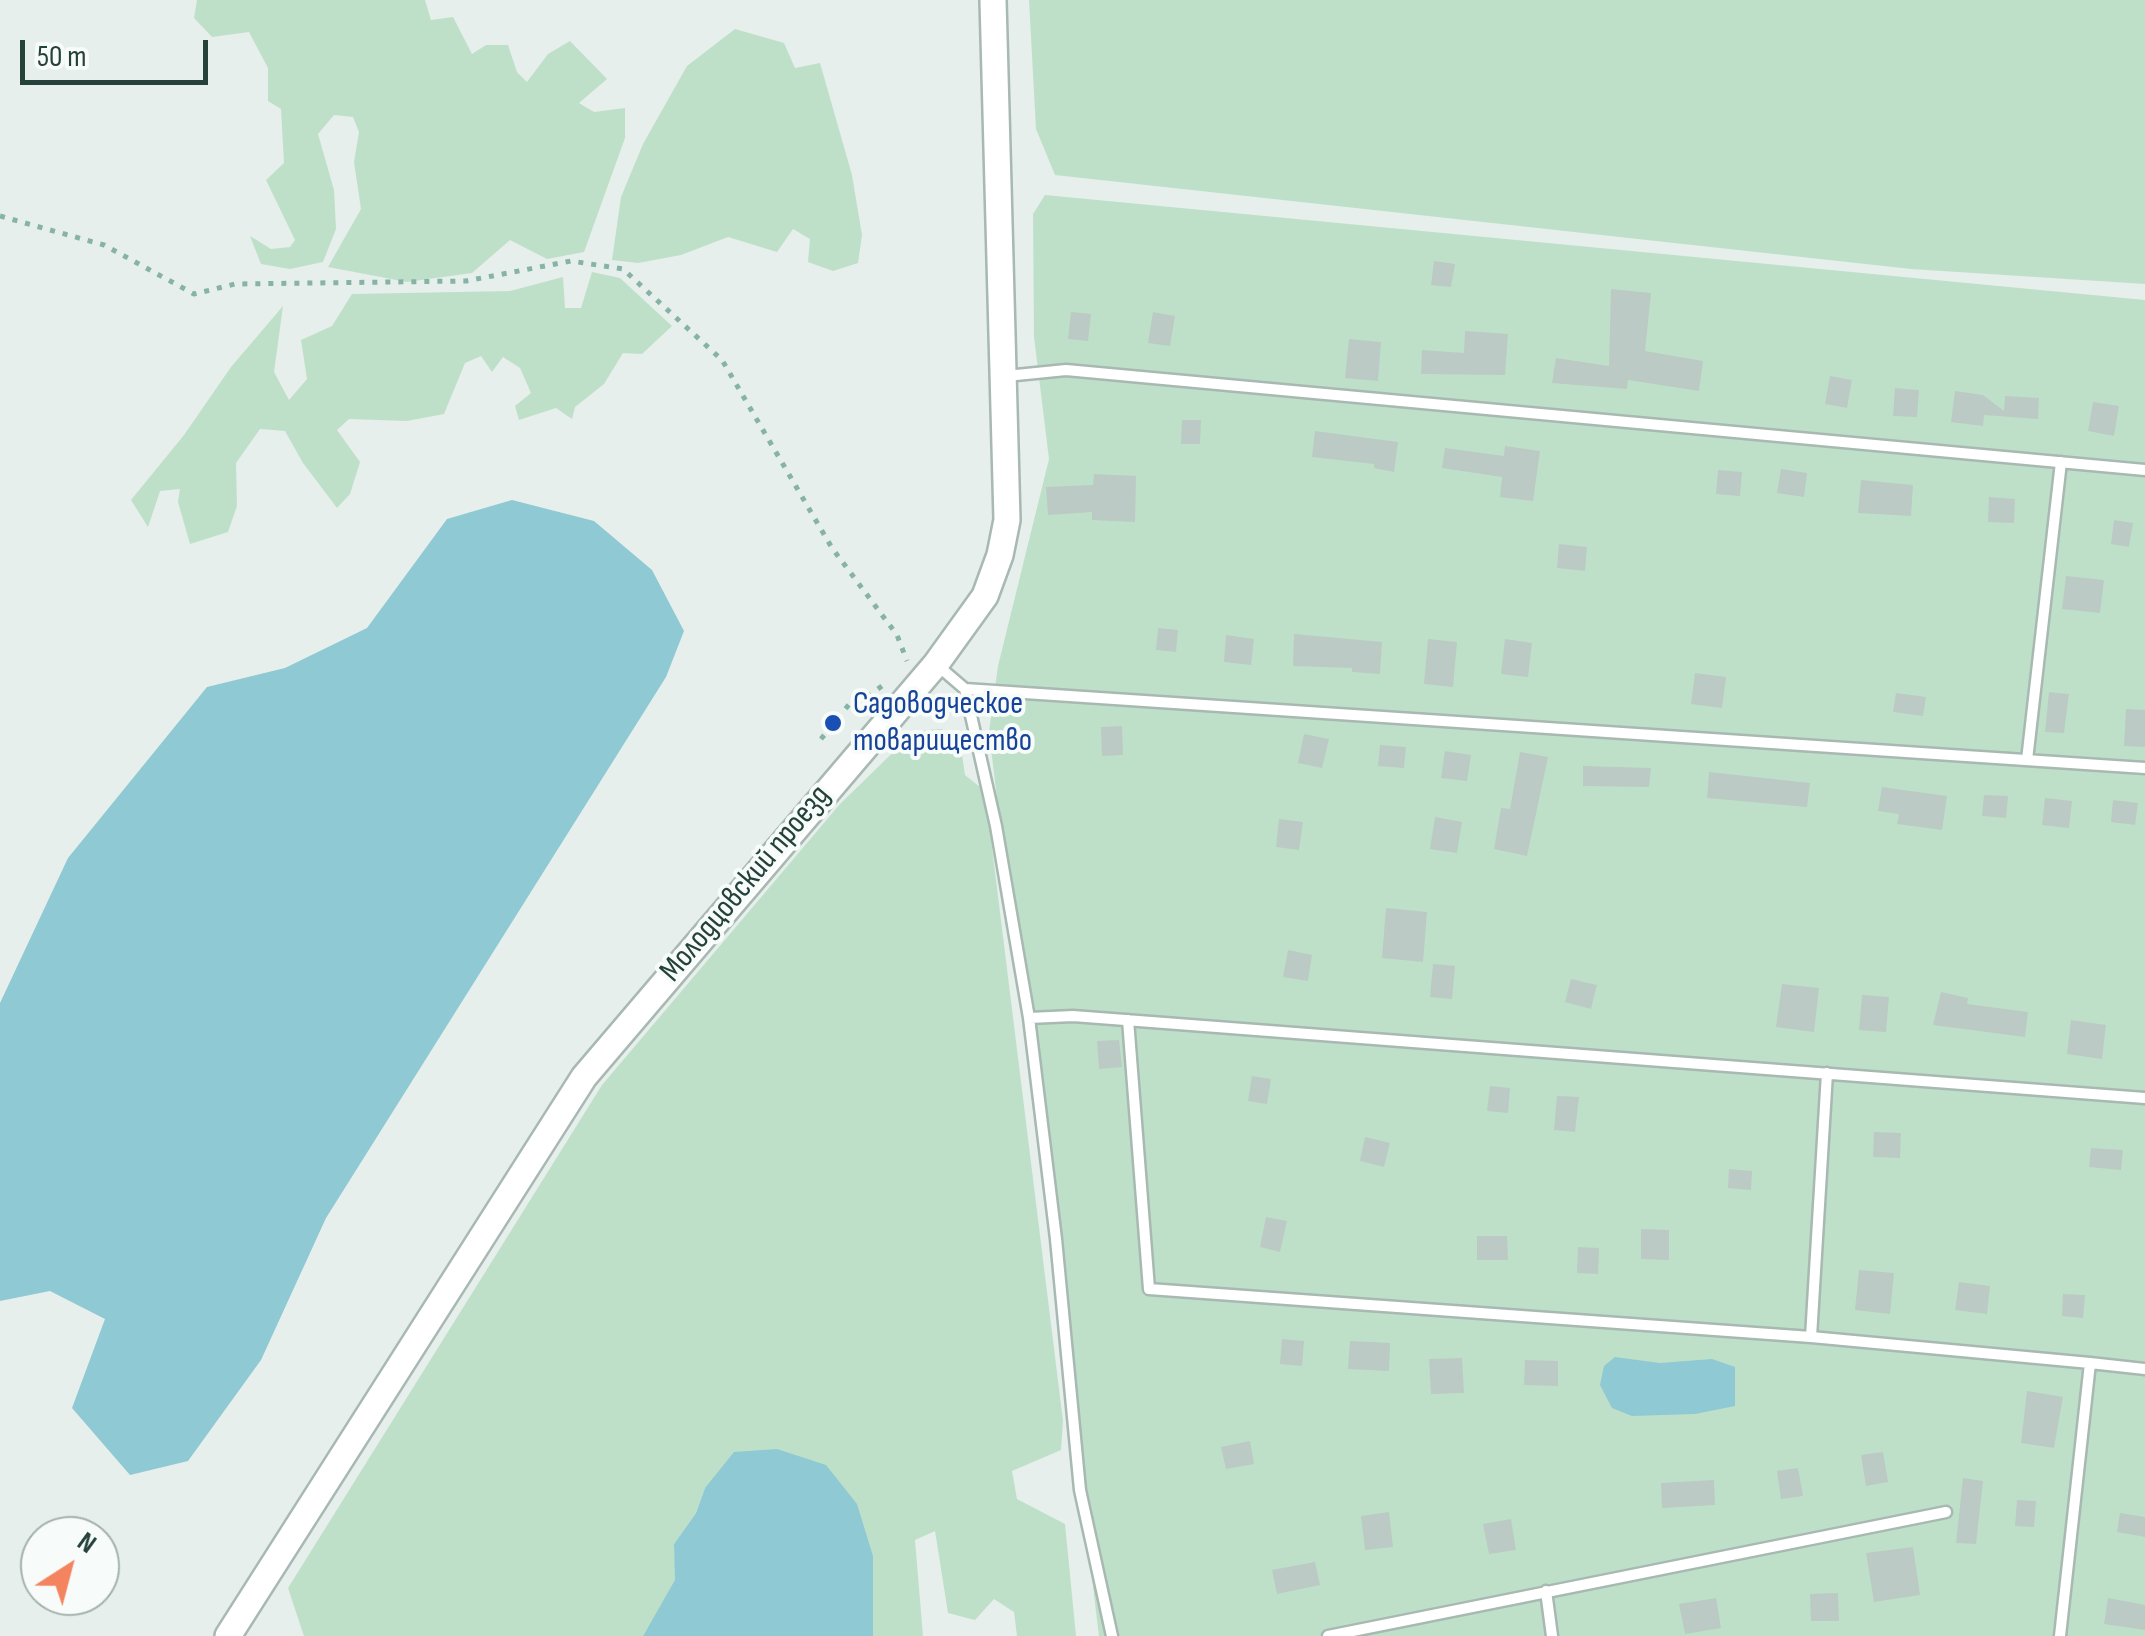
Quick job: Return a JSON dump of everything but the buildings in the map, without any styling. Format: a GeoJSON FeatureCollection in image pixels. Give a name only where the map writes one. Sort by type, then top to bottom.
{"type":"FeatureCollection","features":[{"type":"Feature","properties":{"kind":"street","name":"Молодцовский проезд"},"geometry":{"type":"LineString","coordinates":[[228,1636],[584,1077],[936,664],[985,596],[1000,555],[1007,520],[993,0]]}},
{"type":"Feature","properties":{"kind":"lane"},"geometry":{"type":"LineString","coordinates":[[1006,376],[1066,370],[2145,470]]}},
{"type":"Feature","properties":{"kind":"lane"},"geometry":{"type":"LineString","coordinates":[[2027,760],[2062,462]]}},
{"type":"Feature","properties":{"kind":"lane"},"geometry":{"type":"LineString","coordinates":[[936,664],[965,689],[996,826],[1029,1018],[1056,1239],[1080,1490],[1112,1636]]}},
{"type":"Feature","properties":{"kind":"lane"},"geometry":{"type":"LineString","coordinates":[[965,689],[2145,768]]}},
{"type":"Feature","properties":{"kind":"lane"},"geometry":{"type":"LineString","coordinates":[[1029,1018],[1128,1020],[2145,1098]]}},
{"type":"Feature","properties":{"kind":"lane"},"geometry":{"type":"LineString","coordinates":[[1128,1020],[1149,1289],[1811,1337],[2145,1369]]}},
{"type":"Feature","properties":{"kind":"lane"},"geometry":{"type":"LineString","coordinates":[[1811,1337],[1828,1073]]}},
{"type":"Feature","properties":{"kind":"lane"},"geometry":{"type":"LineString","coordinates":[[2060,1636],[2090,1363]]}},
{"type":"Feature","properties":{"kind":"lane"},"geometry":{"type":"LineString","coordinates":[[1328,1636],[1946,1512]]}},
{"type":"Feature","properties":{"kind":"lane"},"geometry":{"type":"LineString","coordinates":[[1546,1590],[1552,1636]]}},
{"type":"Feature","properties":{"kind":"path"},"geometry":{"type":"LineString","coordinates":[[0,216],[104,245],[194,294],[235,284],[466,281],[571,261],[622,270],[722,360],[832,548],[897,635],[909,666]]}},
{"type":"Feature","properties":{"kind":"path"},"geometry":{"type":"LineString","coordinates":[[821,738],[850,702],[866,698],[895,677]]}},
{"type":"Feature","properties":{"kind":"green space"},"geometry":{"type":"Polygon","coordinates":[[[197,0],[425,0],[431,20],[453,17],[472,54],[486,45],[508,45],[517,72],[527,82],[548,54],[570,41],[607,79],[579,103],[594,112],[625,108],[625,138],[584,252],[547,259],[510,240],[472,273],[407,282],[328,267],[361,209],[354,162],[359,132],[353,117],[334,115],[318,134],[334,190],[336,229],[323,262],[290,269],[261,264],[250,236],[271,249],[290,247],[295,240],[266,180],[284,163],[281,109],[268,101],[268,68],[249,32],[212,37],[194,18],[197,0]]]}},
{"type":"Feature","properties":{"kind":"green space"},"geometry":{"type":"Polygon","coordinates":[[[1029,0],[2145,0],[2145,284],[1911,269],[1055,175],[1036,129],[1029,0]]]}},
{"type":"Feature","properties":{"kind":"green space"},"geometry":{"type":"Polygon","coordinates":[[[735,29],[784,43],[795,68],[820,63],[852,175],[862,235],[858,263],[833,271],[808,262],[810,239],[793,229],[777,252],[728,237],[681,255],[638,263],[612,260],[621,197],[643,144],[687,66],[735,29]]]}},
{"type":"Feature","properties":{"kind":"green space"},"geometry":{"type":"Polygon","coordinates":[[[1045,195],[2145,300],[2145,1636],[1099,1636],[989,732],[998,666],[1049,459],[1034,337],[1033,214],[1045,195]]]}},
{"type":"Feature","properties":{"kind":"green space"},"geometry":{"type":"Polygon","coordinates":[[[592,272],[620,278],[672,326],[642,354],[623,353],[604,384],[575,407],[572,419],[556,408],[519,420],[515,406],[531,393],[520,368],[503,357],[492,372],[481,356],[465,363],[444,414],[407,421],[349,419],[337,430],[360,462],[350,494],[337,508],[285,431],[260,429],[236,463],[237,506],[228,532],[190,544],[178,502],[180,489],[160,491],[148,527],[131,500],[184,435],[231,367],[283,306],[274,372],[289,400],[307,379],[301,340],[332,326],[352,294],[510,291],[563,277],[565,308],[581,308],[592,272]]]}},
{"type":"Feature","properties":{"kind":"green space"},"geometry":{"type":"Polygon","coordinates":[[[942,729],[961,748],[965,775],[985,791],[1063,1421],[1061,1450],[1012,1471],[1017,1499],[1065,1524],[1076,1636],[1017,1636],[1014,1612],[994,1599],[975,1620],[948,1613],[935,1531],[915,1540],[923,1636],[873,1636],[873,1556],[705,1488],[696,1513],[674,1544],[676,1580],[643,1636],[304,1636],[288,1588],[602,1085],[840,804],[915,731],[942,729]]]}},
{"type":"Feature","properties":{"kind":"water"},"geometry":{"type":"Polygon","coordinates":[[[512,500],[594,521],[652,570],[684,631],[666,677],[326,1218],[261,1360],[188,1461],[130,1475],[72,1408],[105,1319],[50,1291],[0,1301],[0,1003],[68,858],[207,687],[285,668],[367,628],[447,519],[512,500]]]}},
{"type":"Feature","properties":{"kind":"water"},"geometry":{"type":"Polygon","coordinates":[[[1615,1357],[1660,1363],[1712,1359],[1735,1367],[1735,1406],[1695,1414],[1632,1416],[1612,1408],[1600,1385],[1604,1366],[1615,1357]]]}},
{"type":"Feature","properties":{"kind":"water"},"geometry":{"type":"Polygon","coordinates":[[[777,1449],[826,1465],[857,1504],[873,1556],[873,1636],[643,1636],[675,1580],[674,1544],[696,1513],[705,1488],[734,1452],[777,1449]]]}},
{"type":"Feature","properties":{"kind":"place","name":"Садоводческое товарищество"},"geometry":{"type":"Point","coordinates":[833,723]}}]}
